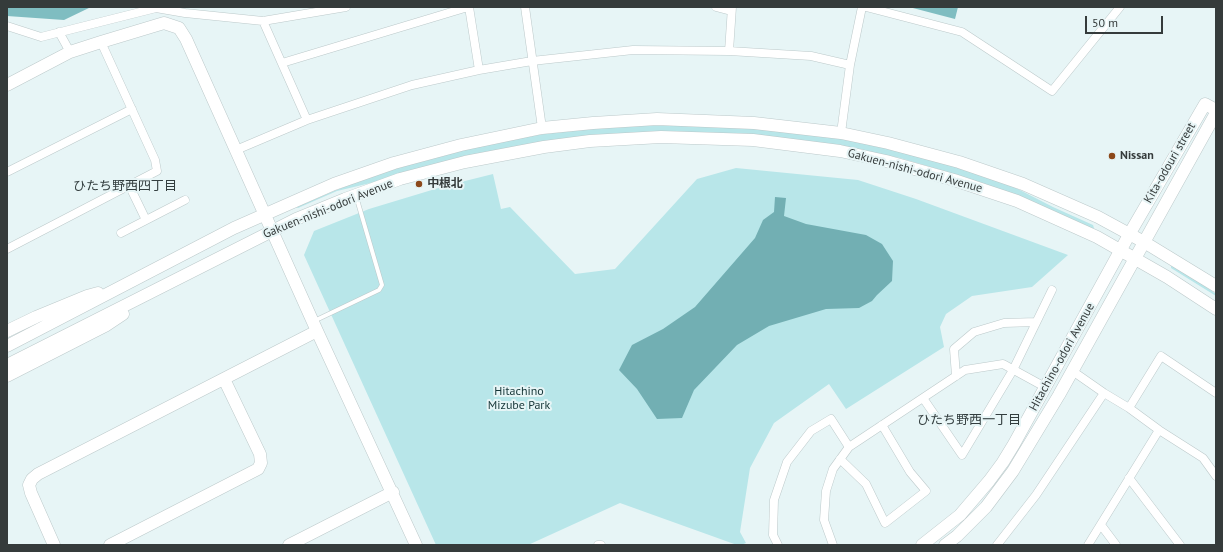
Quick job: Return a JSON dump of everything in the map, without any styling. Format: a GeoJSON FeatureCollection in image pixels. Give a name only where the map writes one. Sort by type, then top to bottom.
{"type":"FeatureCollection","features":[{"type":"Feature","properties":{"kind":"main road"},"geometry":{"type":"LineString","coordinates":[[7,85],[70,52],[164,24],[178,28],[186,39],[315,326],[393,492],[416,545]]}},
{"type":"Feature","properties":{"kind":"main road","name":"Kita-odouri street"},"geometry":{"type":"LineString","coordinates":[[1130,233],[1205,104],[1216,111],[1144,242]]}},
{"type":"Feature","properties":{"kind":"main road","name":"Gakuen-nishi-odori Avenue"},"geometry":{"type":"LineString","coordinates":[[7,346],[234,228],[334,184],[394,163],[461,145],[542,128],[657,119],[754,123],[841,133],[888,143],[959,162],[1023,184],[1092,214],[1130,233],[1216,286]]}},
{"type":"Feature","properties":{"kind":"main road","name":"Gakuen-nishi-odori Avenue"},"geometry":{"type":"LineString","coordinates":[[7,365],[272,230],[356,195],[400,180],[465,162],[544,147],[590,141],[660,137],[754,140],[840,151],[886,161],[954,180],[1016,201],[1069,224],[1135,258],[1216,309]]}},
{"type":"Feature","properties":{"kind":"main road","name":"Hitachino-odori Avenue"},"geometry":{"type":"LineString","coordinates":[[922,545],[960,515],[989,481],[1014,444],[1130,233]]}},
{"type":"Feature","properties":{"kind":"main road","name":"Hitachino-odori Avenue"},"geometry":{"type":"LineString","coordinates":[[945,545],[966,526],[1000,490],[1059,395],[1071,370],[1144,242]]}},
{"type":"Feature","properties":{"kind":"main road"},"geometry":{"type":"LineString","coordinates":[[7,376],[105,326],[165,285]]}},
{"type":"Feature","properties":{"kind":"main road"},"geometry":{"type":"LineString","coordinates":[[7,331],[36,317],[87,296],[123,286]]}},
{"type":"Feature","properties":{"kind":"main road"},"geometry":{"type":"LineString","coordinates":[[54,545],[31,493],[29,485],[32,479],[38,474],[224,379],[315,326]]}},
{"type":"Feature","properties":{"kind":"main road"},"geometry":{"type":"LineString","coordinates":[[110,545],[258,469],[261,463],[260,454],[224,379]]}},
{"type":"Feature","properties":{"kind":"main road"},"geometry":{"type":"LineString","coordinates":[[289,545],[393,492]]}},
{"type":"Feature","properties":{"kind":"street"},"geometry":{"type":"LineString","coordinates":[[7,26],[41,37],[156,8],[185,13],[263,21],[346,7]]}},
{"type":"Feature","properties":{"kind":"street"},"geometry":{"type":"LineString","coordinates":[[282,63],[469,7],[479,70]]}},
{"type":"Feature","properties":{"kind":"street"},"geometry":{"type":"LineString","coordinates":[[525,7],[542,128]]}},
{"type":"Feature","properties":{"kind":"street"},"geometry":{"type":"LineString","coordinates":[[716,7],[732,9],[729,51]]}},
{"type":"Feature","properties":{"kind":"street"},"geometry":{"type":"LineString","coordinates":[[841,133],[850,65],[862,7]]}},
{"type":"Feature","properties":{"kind":"street"},"geometry":{"type":"LineString","coordinates":[[866,7],[962,32],[1052,91],[1120,7]]}},
{"type":"Feature","properties":{"kind":"street"},"geometry":{"type":"LineString","coordinates":[[263,21],[307,120]]}},
{"type":"Feature","properties":{"kind":"street"},"geometry":{"type":"LineString","coordinates":[[59,32],[70,52]]}},
{"type":"Feature","properties":{"kind":"street"},"geometry":{"type":"LineString","coordinates":[[7,249],[157,170],[155,160],[101,42]]}},
{"type":"Feature","properties":{"kind":"street"},"geometry":{"type":"LineString","coordinates":[[236,150],[307,120],[412,85],[479,70],[532,61],[633,50],[729,51],[811,56],[850,65]]}},
{"type":"Feature","properties":{"kind":"street"},"geometry":{"type":"LineString","coordinates":[[7,172],[132,108]]}},
{"type":"Feature","properties":{"kind":"street"},"geometry":{"type":"LineString","coordinates":[[129,185],[146,220]]}},
{"type":"Feature","properties":{"kind":"street"},"geometry":{"type":"LineString","coordinates":[[120,233],[185,200]]}},
{"type":"Feature","properties":{"kind":"street"},"geometry":{"type":"LineString","coordinates":[[923,398],[962,455],[1013,370],[1052,290]]}},
{"type":"Feature","properties":{"kind":"street"},"geometry":{"type":"LineString","coordinates":[[956,376],[954,348],[974,332],[1004,323],[1036,322]]}},
{"type":"Feature","properties":{"kind":"street"},"geometry":{"type":"LineString","coordinates":[[1130,408],[1161,356],[1216,393]]}},
{"type":"Feature","properties":{"kind":"street"},"geometry":{"type":"LineString","coordinates":[[833,545],[824,520],[826,491],[833,469],[849,447],[965,370],[1003,364],[1045,387]]}},
{"type":"Feature","properties":{"kind":"street"},"geometry":{"type":"LineString","coordinates":[[1071,370],[1203,458],[1216,476]]}},
{"type":"Feature","properties":{"kind":"street"},"geometry":{"type":"LineString","coordinates":[[997,545],[1036,495],[1104,393]]}},
{"type":"Feature","properties":{"kind":"street"},"geometry":{"type":"LineString","coordinates":[[778,545],[773,534],[774,500],[787,462],[811,431],[832,419],[849,447]]}},
{"type":"Feature","properties":{"kind":"street"},"geometry":{"type":"LineString","coordinates":[[840,459],[866,484],[885,523],[926,491],[910,472],[882,425]]}},
{"type":"Feature","properties":{"kind":"street"},"geometry":{"type":"LineString","coordinates":[[1088,545],[1159,430]]}},
{"type":"Feature","properties":{"kind":"street"},"geometry":{"type":"LineString","coordinates":[[1129,478],[1180,545]]}},
{"type":"Feature","properties":{"kind":"street"},"geometry":{"type":"LineString","coordinates":[[1101,525],[1116,545]]}},
{"type":"Feature","properties":{"kind":"lane"},"geometry":{"type":"LineString","coordinates":[[315,326],[380,290],[382,285],[356,195]]}},
{"type":"Feature","properties":{"kind":"green space"},"geometry":{"type":"Polygon","coordinates":[[[670,123],[749,127],[835,138],[879,146],[937,161],[1012,186],[1093,225],[1094,228],[1092,229],[961,176],[900,158],[863,151],[645,132],[379,181],[337,191],[298,208],[296,207],[377,173],[492,143],[544,134],[610,127],[670,123]]]}},
{"type":"Feature","properties":{"kind":"green space","name":"Hitachino Mizube Park"},"geometry":{"type":"Polygon","coordinates":[[[736,168],[858,180],[916,199],[1068,255],[1032,287],[972,296],[946,314],[940,327],[944,347],[846,409],[829,384],[774,423],[750,468],[740,532],[746,543],[737,545],[620,503],[528,545],[436,545],[304,255],[314,231],[369,209],[445,186],[493,174],[501,209],[510,207],[575,274],[615,269],[697,179],[736,168]]]}},
{"type":"Feature","properties":{"kind":"green space"},"geometry":{"type":"Polygon","coordinates":[[[1171,265],[1182,270],[1216,294],[1216,296],[1171,268],[1171,265]]]}},
{"type":"Feature","properties":{"kind":"shaded area"},"geometry":{"type":"Polygon","coordinates":[[[7,7],[91,7],[64,20],[7,16],[7,7]]]}},
{"type":"Feature","properties":{"kind":"shaded area"},"geometry":{"type":"Polygon","coordinates":[[[909,7],[958,7],[955,19],[909,7]]]}},
{"type":"Feature","properties":{"kind":"shaded area"},"geometry":{"type":"Polygon","coordinates":[[[775,197],[786,198],[784,216],[806,224],[866,235],[882,244],[893,261],[892,281],[872,301],[859,308],[826,309],[769,326],[737,345],[694,390],[682,418],[657,419],[637,389],[619,370],[632,345],[663,329],[695,307],[755,238],[763,220],[774,212],[775,197]]]}},
{"type":"Feature","properties":{"kind":"place","name":"Nissan"},"geometry":{"type":"Point","coordinates":[1112,156]}},
{"type":"Feature","properties":{"kind":"place","name":"中根北"},"geometry":{"type":"Point","coordinates":[419,184]}},
{"type":"Feature","properties":{"kind":"district","name":"ひたち野西四丁目"},"geometry":{"type":"Point","coordinates":[125,186]}},
{"type":"Feature","properties":{"kind":"district","name":"ひたち野西一丁目"},"geometry":{"type":"Point","coordinates":[969,420]}}]}
